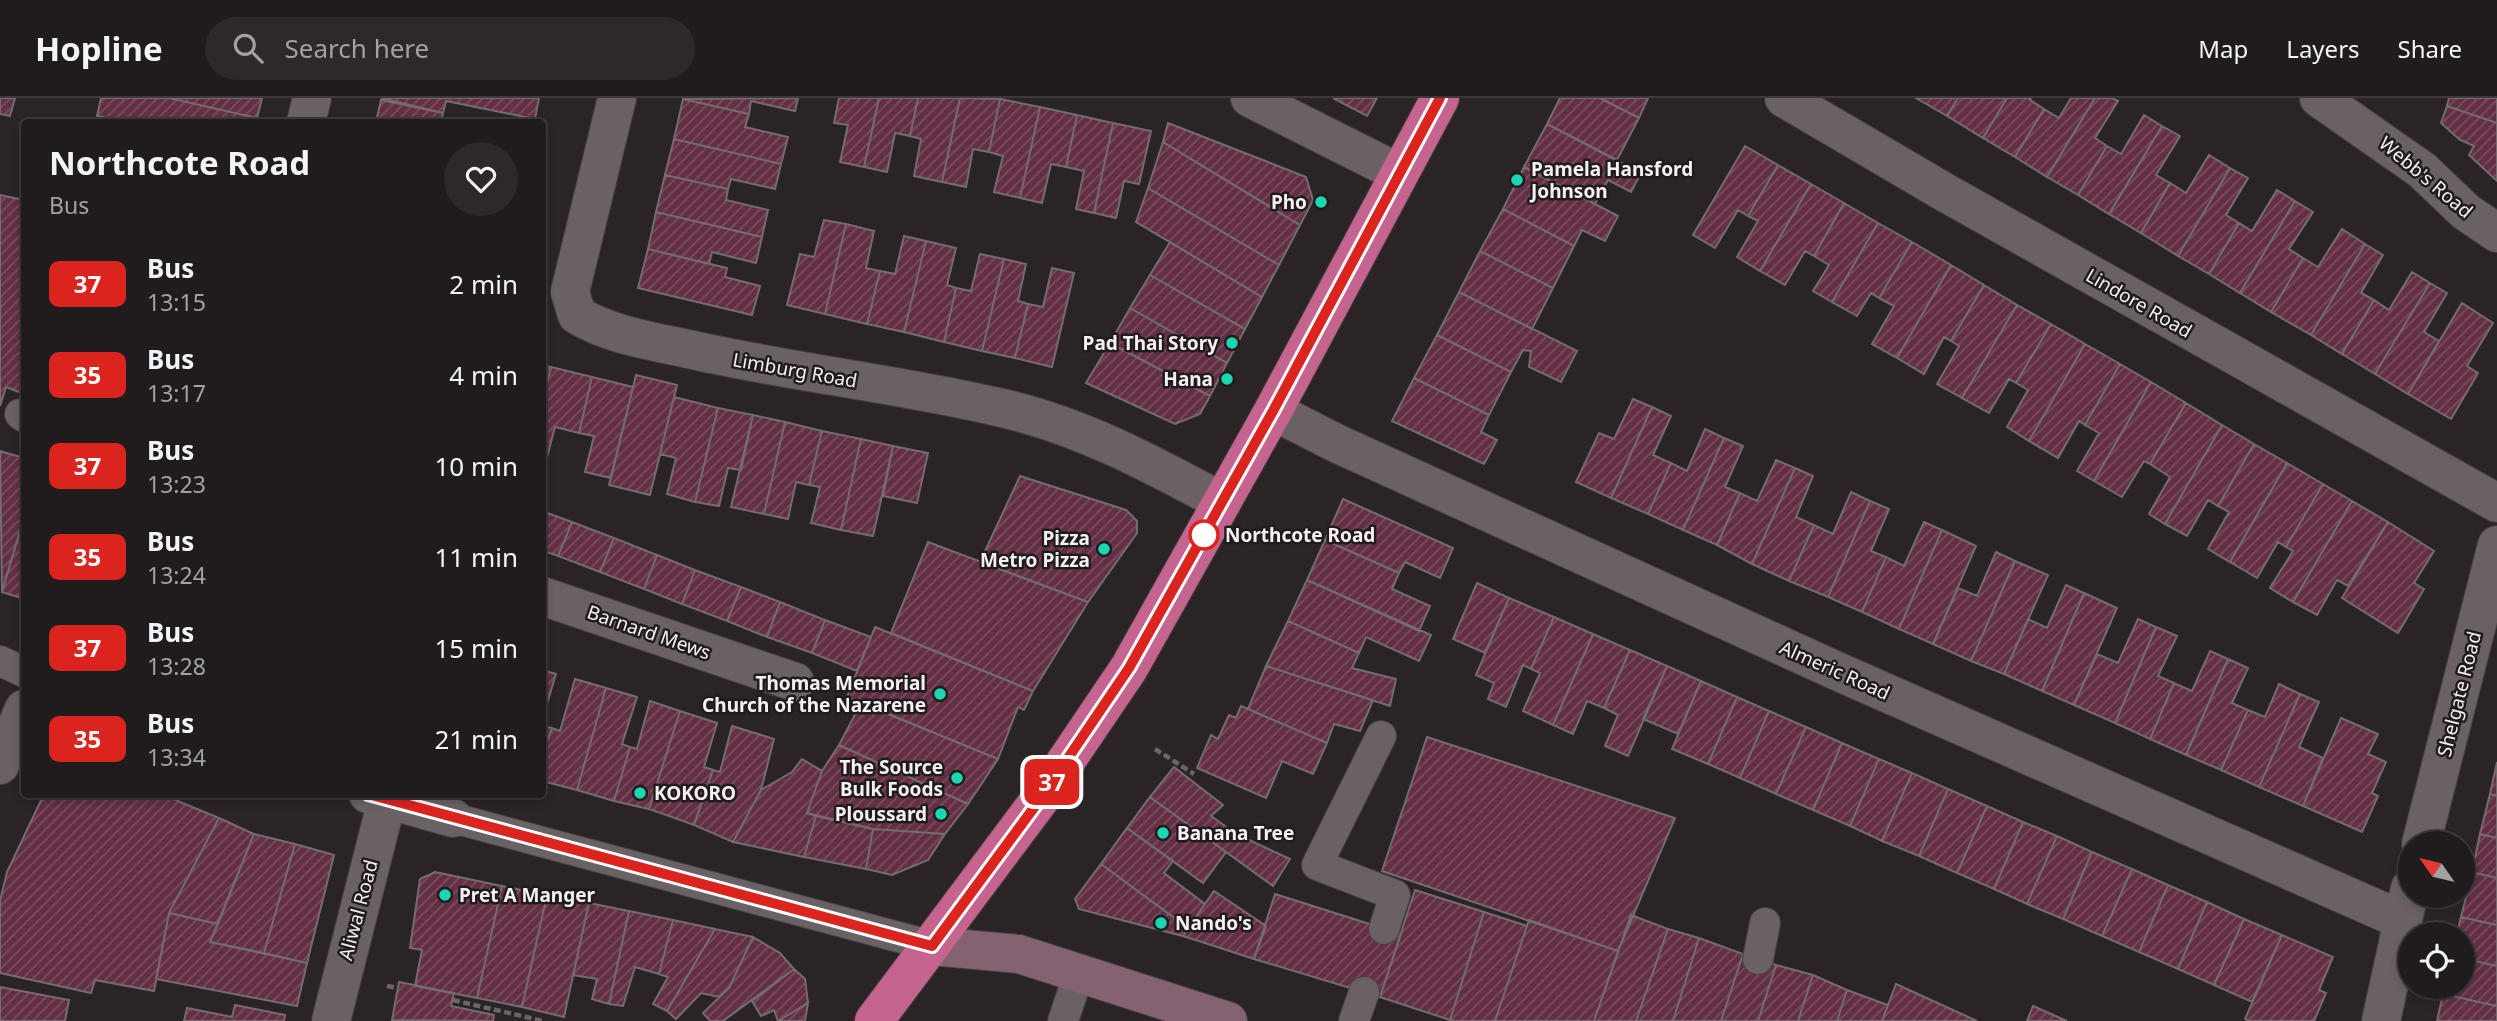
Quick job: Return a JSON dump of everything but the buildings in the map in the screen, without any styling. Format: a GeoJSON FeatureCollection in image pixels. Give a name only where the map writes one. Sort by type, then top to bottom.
{"type":"FeatureCollection","features":[{"type":"Feature","properties":{"kind":"highway"},"geometry":{"type":"LineString","coordinates":[[874,1021],[932,946],[1114,691],[1273,411],[1440,98]]}},
{"type":"Feature","properties":{"kind":"main road"},"geometry":{"type":"LineString","coordinates":[[932,946],[1019,954],[1228,1021]]}},
{"type":"Feature","properties":{"kind":"street"},"geometry":{"type":"LineString","coordinates":[[307,119],[312,98]]}},
{"type":"Feature","properties":{"kind":"street","name":"Limburg Road"},"geometry":{"type":"LineString","coordinates":[[617,98],[570,292],[577,315],[602,330],[729,358],[1003,408],[1077,431],[1140,459],[1222,502]]}},
{"type":"Feature","properties":{"kind":"street"},"geometry":{"type":"LineString","coordinates":[[1250,98],[1399,173]]}},
{"type":"Feature","properties":{"kind":"street","name":"Lindore Road"},"geometry":{"type":"LineString","coordinates":[[1784,98],[1958,200],[2497,503]]}},
{"type":"Feature","properties":{"kind":"street","name":"Webb's Road"},"geometry":{"type":"LineString","coordinates":[[2319,98],[2423,170],[2466,212],[2497,233]]}},
{"type":"Feature","properties":{"kind":"street","name":"Almeric Road"},"geometry":{"type":"LineString","coordinates":[[1273,411],[1338,444],[1827,667],[2398,901]]}},
{"type":"Feature","properties":{"kind":"street","name":"Shelgate Road"},"geometry":{"type":"LineString","coordinates":[[2424,831],[2497,545]]}},
{"type":"Feature","properties":{"kind":"street","name":"Barnard Mews"},"geometry":{"type":"LineString","coordinates":[[546,597],[795,682]]}},
{"type":"Feature","properties":{"kind":"street"},"geometry":{"type":"LineString","coordinates":[[0,765],[21,716]]}},
{"type":"Feature","properties":{"kind":"street","name":"Aliwal Road"},"geometry":{"type":"LineString","coordinates":[[331,1021],[352,930],[377,798]]}},
{"type":"Feature","properties":{"kind":"street"},"geometry":{"type":"LineString","coordinates":[[381,798],[453,818]]}},
{"type":"Feature","properties":{"kind":"street"},"geometry":{"type":"LineString","coordinates":[[2381,1021],[2405,908]]}},
{"type":"Feature","properties":{"kind":"lane"},"geometry":{"type":"LineString","coordinates":[[0,661],[21,671]]}},
{"type":"Feature","properties":{"kind":"lane"},"geometry":{"type":"LineString","coordinates":[[1381,736],[1317,866],[1395,895],[1384,929]]}},
{"type":"Feature","properties":{"kind":"lane"},"geometry":{"type":"LineString","coordinates":[[453,818],[932,946]]}},
{"type":"Feature","properties":{"kind":"lane"},"geometry":{"type":"LineString","coordinates":[[1758,958],[1765,923]]}},
{"type":"Feature","properties":{"kind":"lane"},"geometry":{"type":"LineString","coordinates":[[1063,1021],[1079,973]]}},
{"type":"Feature","properties":{"kind":"lane"},"geometry":{"type":"LineString","coordinates":[[1354,1021],[1364,992]]}},
{"type":"Feature","properties":{"kind":"path"},"geometry":{"type":"LineString","coordinates":[[1155,748],[1194,774]]}},
{"type":"Feature","properties":{"kind":"path"},"geometry":{"type":"LineString","coordinates":[[453,1000],[543,1021]]}},
{"type":"Feature","properties":{"kind":"bus line","name":"37"},"geometry":{"type":"LineString","coordinates":[[382,798],[932,946],[1041,798],[1129,668],[1273,411],[1440,98]]}},
{"type":"Feature","properties":{"kind":"place","name":"Pamela Hansford Johnson"},"geometry":{"type":"Point","coordinates":[1517,180]}},
{"type":"Feature","properties":{"kind":"place","name":"Pho"},"geometry":{"type":"Point","coordinates":[1321,202]}},
{"type":"Feature","properties":{"kind":"place","name":"Pad Thai Story"},"geometry":{"type":"Point","coordinates":[1232,343]}},
{"type":"Feature","properties":{"kind":"place","name":"Hana"},"geometry":{"type":"Point","coordinates":[1227,379]}},
{"type":"Feature","properties":{"kind":"place","name":"Northcote Road"},"geometry":{"type":"Point","coordinates":[1204,535]}},
{"type":"Feature","properties":{"kind":"place","name":"Pizza Metro Pizza"},"geometry":{"type":"Point","coordinates":[1104,549]}},
{"type":"Feature","properties":{"kind":"place","name":"Thomas Memorial Church of the Nazarene"},"geometry":{"type":"Point","coordinates":[940,694]}},
{"type":"Feature","properties":{"kind":"place","name":"The Source Bulk Foods"},"geometry":{"type":"Point","coordinates":[957,778]}},
{"type":"Feature","properties":{"kind":"place","name":"KOKORO"},"geometry":{"type":"Point","coordinates":[640,793]}},
{"type":"Feature","properties":{"kind":"place","name":"Ploussard"},"geometry":{"type":"Point","coordinates":[941,814]}},
{"type":"Feature","properties":{"kind":"place","name":"Banana Tree"},"geometry":{"type":"Point","coordinates":[1163,833]}},
{"type":"Feature","properties":{"kind":"place","name":"Pret A Manger"},"geometry":{"type":"Point","coordinates":[445,895]}},
{"type":"Feature","properties":{"kind":"place","name":"Nando's"},"geometry":{"type":"Point","coordinates":[1161,923]}}]}
